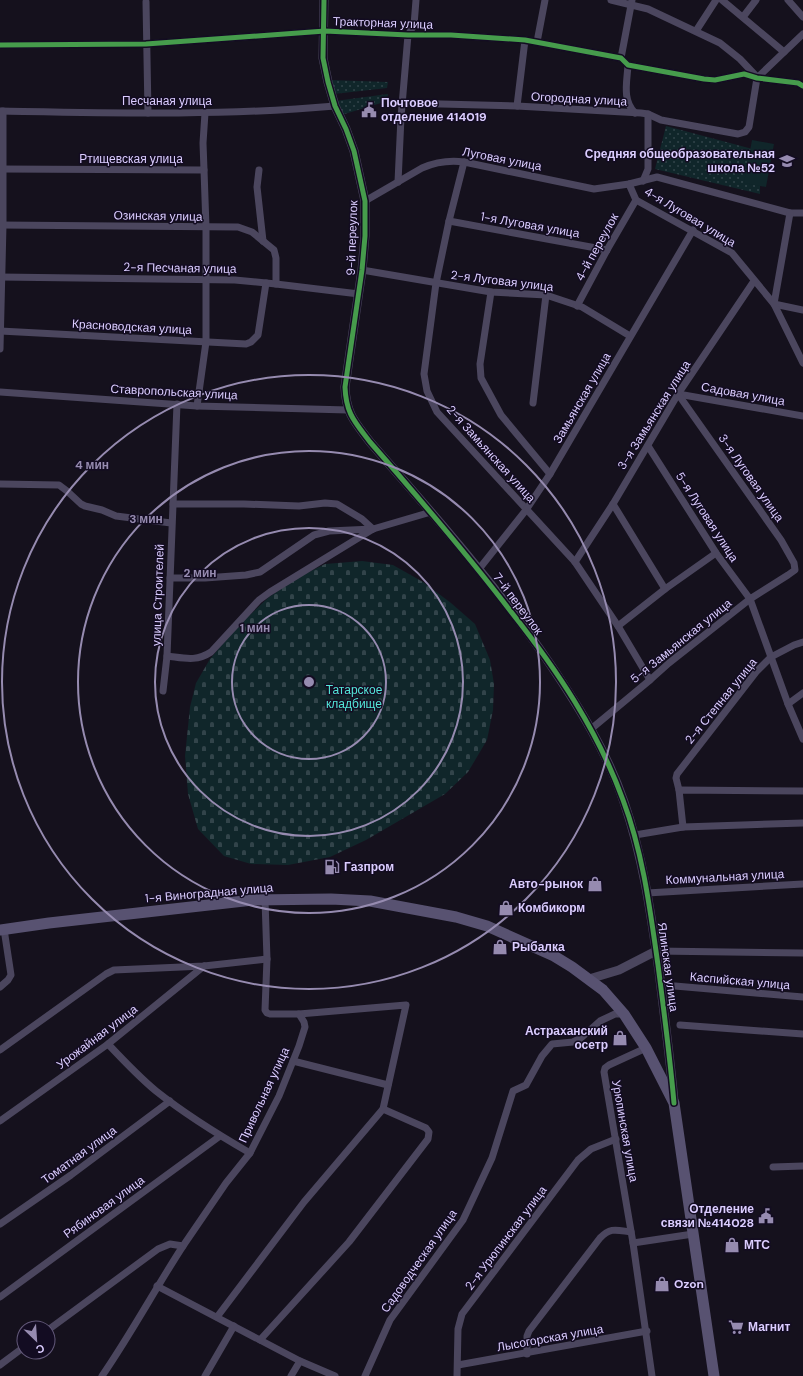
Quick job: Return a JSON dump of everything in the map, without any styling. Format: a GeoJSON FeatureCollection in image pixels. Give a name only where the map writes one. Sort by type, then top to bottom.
{"type":"FeatureCollection","features":[{"type":"Feature","properties":{"kind":"main road","name":"1-я Виноградная улица"},"geometry":{"type":"LineString","coordinates":[[2,930],[49,923],[253,900],[331,899],[370,901],[456,917],[487,926],[541,950],[572,966],[614,1002],[624,1014],[646,1048],[674,1103],[714,1376]]}},
{"type":"Feature","properties":{"kind":"street","name":"9-й переулок"},"geometry":{"type":"LineString","coordinates":[[324,0],[325,30],[323,58],[334,106],[346,129],[354,151],[365,201],[365,236],[362,270],[345,387],[345,402],[348,410]]}},
{"type":"Feature","properties":{"kind":"street"},"geometry":{"type":"LineString","coordinates":[[398,182],[402,103],[408,35],[414,25],[416,0]]}},
{"type":"Feature","properties":{"kind":"street"},"geometry":{"type":"LineString","coordinates":[[537,42],[545,0]]}},
{"type":"Feature","properties":{"kind":"street"},"geometry":{"type":"LineString","coordinates":[[611,0],[632,2],[648,8],[728,48],[740,58],[757,78]]}},
{"type":"Feature","properties":{"kind":"street"},"geometry":{"type":"LineString","coordinates":[[696,31],[716,0]]}},
{"type":"Feature","properties":{"kind":"street"},"geometry":{"type":"LineString","coordinates":[[722,0],[784,52]]}},
{"type":"Feature","properties":{"kind":"street"},"geometry":{"type":"LineString","coordinates":[[743,17],[756,0]]}},
{"type":"Feature","properties":{"kind":"street"},"geometry":{"type":"LineString","coordinates":[[788,0],[803,17]]}},
{"type":"Feature","properties":{"kind":"street"},"geometry":{"type":"LineString","coordinates":[[146,2],[148,113]]}},
{"type":"Feature","properties":{"kind":"street"},"geometry":{"type":"LineString","coordinates":[[632,2],[621,58],[628,65],[713,80],[739,75],[748,75],[757,78],[798,83],[803,86]]}},
{"type":"Feature","properties":{"kind":"street","name":"Тракторная улица"},"geometry":{"type":"LineString","coordinates":[[0,45],[146,44],[325,30],[408,35],[451,35],[525,40],[621,58]]}},
{"type":"Feature","properties":{"kind":"street"},"geometry":{"type":"LineString","coordinates":[[757,78],[803,34]]}},
{"type":"Feature","properties":{"kind":"street"},"geometry":{"type":"LineString","coordinates":[[517,106],[525,40]]}},
{"type":"Feature","properties":{"kind":"street"},"geometry":{"type":"LineString","coordinates":[[628,65],[626,91],[628,103],[635,113]]}},
{"type":"Feature","properties":{"kind":"street","name":"Огородная улица"},"geometry":{"type":"LineString","coordinates":[[402,103],[517,106],[648,114],[661,120],[738,134],[746,132],[749,127],[757,78]]}},
{"type":"Feature","properties":{"kind":"street","name":"Песчаная улица"},"geometry":{"type":"LineString","coordinates":[[2,111],[148,113],[292,110],[334,106]]}},
{"type":"Feature","properties":{"kind":"street"},"geometry":{"type":"LineString","coordinates":[[0,349],[2,111]]}},
{"type":"Feature","properties":{"kind":"street"},"geometry":{"type":"LineString","coordinates":[[197,406],[206,342],[206,227],[203,143],[205,112]]}},
{"type":"Feature","properties":{"kind":"street"},"geometry":{"type":"LineString","coordinates":[[643,180],[648,169],[648,114]]}},
{"type":"Feature","properties":{"kind":"street","name":"Луговая улица"},"geometry":{"type":"LineString","coordinates":[[365,201],[432,163],[452,160],[594,189],[629,184],[657,177],[790,213],[803,213]]}},
{"type":"Feature","properties":{"kind":"street","name":"2-я Замьянская улица"},"geometry":{"type":"LineString","coordinates":[[464,162],[449,221],[436,283],[424,374],[427,391],[437,412],[575,562],[618,626],[650,680]]}},
{"type":"Feature","properties":{"kind":"street","name":"Ртищевская улица"},"geometry":{"type":"LineString","coordinates":[[2,169],[204,170]]}},
{"type":"Feature","properties":{"kind":"street"},"geometry":{"type":"LineString","coordinates":[[259,170],[257,187],[264,242]]}},
{"type":"Feature","properties":{"kind":"street","name":"4-я Луговая улица"},"geometry":{"type":"LineString","coordinates":[[629,184],[636,200],[693,230],[732,253],[774,304],[803,363]]}},
{"type":"Feature","properties":{"kind":"street","name":"4-й переулок"},"geometry":{"type":"LineString","coordinates":[[577,306],[636,200]]}},
{"type":"Feature","properties":{"kind":"street"},"geometry":{"type":"LineString","coordinates":[[790,213],[774,304],[803,310]]}},
{"type":"Feature","properties":{"kind":"street","name":"1-я Луговая улица"},"geometry":{"type":"LineString","coordinates":[[449,221],[607,250]]}},
{"type":"Feature","properties":{"kind":"street","name":"Озинская улица"},"geometry":{"type":"LineString","coordinates":[[2,225],[238,227],[247,229],[255,234],[274,250],[276,258],[276,284]]}},
{"type":"Feature","properties":{"kind":"street","name":"Замьянская улица"},"geometry":{"type":"LineString","coordinates":[[479,570],[526,510],[550,474],[693,230]]}},
{"type":"Feature","properties":{"kind":"street","name":"2-я Луговая улица"},"geometry":{"type":"LineString","coordinates":[[362,270],[491,292],[546,295],[582,307],[630,336]]}},
{"type":"Feature","properties":{"kind":"street","name":"2-я Песчаная улица"},"geometry":{"type":"LineString","coordinates":[[1,277],[206,279],[266,283],[358,294]]}},
{"type":"Feature","properties":{"kind":"street","name":"3-я Замьянская улица"},"geometry":{"type":"LineString","coordinates":[[575,562],[613,504],[678,394],[754,281]]}},
{"type":"Feature","properties":{"kind":"street","name":"Красноводская улица"},"geometry":{"type":"LineString","coordinates":[[0,331],[246,344],[252,342],[258,335],[266,283]]}},
{"type":"Feature","properties":{"kind":"street"},"geometry":{"type":"LineString","coordinates":[[491,292],[480,364],[482,378],[501,415],[550,474]]}},
{"type":"Feature","properties":{"kind":"street"},"geometry":{"type":"LineString","coordinates":[[533,404],[546,295]]}},
{"type":"Feature","properties":{"kind":"street","name":"Ставропольская улица"},"geometry":{"type":"LineString","coordinates":[[0,392],[197,406],[348,410]]}},
{"type":"Feature","properties":{"kind":"street","name":"Садовая улица"},"geometry":{"type":"LineString","coordinates":[[678,394],[803,416]]}},
{"type":"Feature","properties":{"kind":"street","name":"3-я Луговая улица"},"geometry":{"type":"LineString","coordinates":[[678,394],[781,540],[795,565],[795,570],[788,576]]}},
{"type":"Feature","properties":{"kind":"street","name":"улица Строителей"},"geometry":{"type":"LineString","coordinates":[[164,691],[167,656],[171,523],[177,404]]}},
{"type":"Feature","properties":{"kind":"street","name":"7-й переулок"},"geometry":{"type":"LineString","coordinates":[[348,410],[370,442],[479,570],[533,640],[570,694],[590,729],[613,775],[635,836]]}},
{"type":"Feature","properties":{"kind":"street","name":"5-я Луговая улица"},"geometry":{"type":"LineString","coordinates":[[648,446],[716,553],[750,599],[788,704],[803,739]]}},
{"type":"Feature","properties":{"kind":"street"},"geometry":{"type":"LineString","coordinates":[[0,484],[55,484],[64,488],[85,506],[102,510],[116,516],[171,523]]}},
{"type":"Feature","properties":{"kind":"street"},"geometry":{"type":"LineString","coordinates":[[173,504],[299,506],[332,503],[353,512],[373,529]]}},
{"type":"Feature","properties":{"kind":"street"},"geometry":{"type":"LineString","coordinates":[[613,504],[665,589]]}},
{"type":"Feature","properties":{"kind":"street"},"geometry":{"type":"LineString","coordinates":[[170,578],[205,578],[246,575],[260,572],[314,535],[329,530],[373,529],[431,512]]}},
{"type":"Feature","properties":{"kind":"street"},"geometry":{"type":"LineString","coordinates":[[167,656],[194,659],[205,657],[259,600],[373,529]]}},
{"type":"Feature","properties":{"kind":"street"},"geometry":{"type":"LineString","coordinates":[[618,626],[665,589],[716,553]]}},
{"type":"Feature","properties":{"kind":"street","name":"5-я Замьянская улица"},"geometry":{"type":"LineString","coordinates":[[590,729],[669,663],[750,599],[788,576]]}},
{"type":"Feature","properties":{"kind":"street","name":"2-я Степная улица"},"geometry":{"type":"LineString","coordinates":[[683,827],[679,790],[676,778],[677,774],[756,672],[771,657],[803,642]]}},
{"type":"Feature","properties":{"kind":"street"},"geometry":{"type":"LineString","coordinates":[[788,704],[803,693]]}},
{"type":"Feature","properties":{"kind":"street"},"geometry":{"type":"LineString","coordinates":[[679,790],[803,791]]}},
{"type":"Feature","properties":{"kind":"street"},"geometry":{"type":"LineString","coordinates":[[635,836],[683,827],[803,823]]}},
{"type":"Feature","properties":{"kind":"street","name":"Ялинская улица"},"geometry":{"type":"LineString","coordinates":[[635,836],[648,893],[672,1071],[674,1103]]}},
{"type":"Feature","properties":{"kind":"street","name":"Коммунальная улица"},"geometry":{"type":"LineString","coordinates":[[648,893],[803,884]]}},
{"type":"Feature","properties":{"kind":"street"},"geometry":{"type":"LineString","coordinates":[[217,1317],[304,1202],[383,1109],[406,1005],[299,1014],[275,1015],[267,1013],[264,1006],[267,959],[265,900]]}},
{"type":"Feature","properties":{"kind":"street"},"geometry":{"type":"LineString","coordinates":[[0,987],[11,975],[2,930]]}},
{"type":"Feature","properties":{"kind":"street"},"geometry":{"type":"LineString","coordinates":[[589,979],[619,970],[656,951],[803,953]]}},
{"type":"Feature","properties":{"kind":"street"},"geometry":{"type":"LineString","coordinates":[[0,1050],[110,972],[118,969],[204,966],[267,959]]}},
{"type":"Feature","properties":{"kind":"street","name":"Урожайная улица"},"geometry":{"type":"LineString","coordinates":[[0,1121],[108,1044],[204,966]]}},
{"type":"Feature","properties":{"kind":"street","name":"Каспийская улица"},"geometry":{"type":"LineString","coordinates":[[675,986],[803,997]]}},
{"type":"Feature","properties":{"kind":"street","name":"Привольная улица"},"geometry":{"type":"LineString","coordinates":[[102,1376],[120,1350],[157,1286],[183,1246],[226,1183],[250,1153],[279,1096],[305,1027],[299,1014]]}},
{"type":"Feature","properties":{"kind":"street","name":"Садоводческая улица"},"geometry":{"type":"LineString","coordinates":[[365,1376],[390,1320],[463,1220],[492,1158],[513,1091],[526,1085],[542,1056],[552,1044],[573,1042],[581,1038],[600,1020],[615,1014],[624,1014]]}},
{"type":"Feature","properties":{"kind":"street"},"geometry":{"type":"LineString","coordinates":[[680,1025],[803,1034]]}},
{"type":"Feature","properties":{"kind":"street"},"geometry":{"type":"LineString","coordinates":[[108,1044],[155,1090],[220,1136],[250,1153]]}},
{"type":"Feature","properties":{"kind":"street","name":"Урюпинская улица"},"geometry":{"type":"LineString","coordinates":[[646,1048],[609,1065],[605,1068],[604,1072],[647,1331],[652,1376]]}},
{"type":"Feature","properties":{"kind":"street"},"geometry":{"type":"LineString","coordinates":[[293,1061],[388,1085]]}},
{"type":"Feature","properties":{"kind":"street","name":"Томатная улица"},"geometry":{"type":"LineString","coordinates":[[0,1224],[72,1175],[170,1101]]}},
{"type":"Feature","properties":{"kind":"street"},"geometry":{"type":"LineString","coordinates":[[260,1340],[349,1242],[428,1139],[429,1132],[426,1128],[383,1109]]}},
{"type":"Feature","properties":{"kind":"street","name":"Рябиновая улица"},"geometry":{"type":"LineString","coordinates":[[0,1297],[220,1136]]}},
{"type":"Feature","properties":{"kind":"street","name":"2-я Урюпинская улица"},"geometry":{"type":"LineString","coordinates":[[457,1376],[458,1329],[462,1314],[578,1160],[591,1149],[616,1139]]}},
{"type":"Feature","properties":{"kind":"street"},"geometry":{"type":"LineString","coordinates":[[774,1167],[803,1166]]}},
{"type":"Feature","properties":{"kind":"street"},"geometry":{"type":"LineString","coordinates":[[527,1354],[527,1336],[529,1330],[600,1238],[612,1230],[631,1232]]}},
{"type":"Feature","properties":{"kind":"street"},"geometry":{"type":"LineString","coordinates":[[633,1243],[693,1234]]}},
{"type":"Feature","properties":{"kind":"street"},"geometry":{"type":"LineString","coordinates":[[56,1324],[158,1249],[170,1244],[183,1246]]}},
{"type":"Feature","properties":{"kind":"street"},"geometry":{"type":"LineString","coordinates":[[157,1286],[300,1361],[335,1376]]}},
{"type":"Feature","properties":{"kind":"street"},"geometry":{"type":"LineString","coordinates":[[205,1376],[234,1326]]}},
{"type":"Feature","properties":{"kind":"street","name":"Лысогорская улица"},"geometry":{"type":"LineString","coordinates":[[458,1365],[527,1354],[647,1331]]}},
{"type":"Feature","properties":{"kind":"street"},"geometry":{"type":"LineString","coordinates":[[0,1365],[16,1353]]}},
{"type":"Feature","properties":{"kind":"street"},"geometry":{"type":"LineString","coordinates":[[291,1376],[300,1361]]}},
{"type":"Feature","properties":{"kind":"green space"},"geometry":{"type":"Polygon","coordinates":[[[330,80],[388,82],[387,88],[334,94],[330,80]]]}},
{"type":"Feature","properties":{"kind":"green space"},"geometry":{"type":"Polygon","coordinates":[[[388,94],[387,100],[381,103],[338,116],[335,101],[388,94]]]}},
{"type":"Feature","properties":{"kind":"green space"},"geometry":{"type":"Polygon","coordinates":[[[666,126],[760,151],[760,194],[655,169],[666,126]]]}},
{"type":"Feature","properties":{"kind":"green space"},"geometry":{"type":"Polygon","coordinates":[[[752,140],[774,144],[766,187],[744,183],[752,140]]]}},
{"type":"Feature","properties":{"kind":"green space","name":"Татарское кладбище"},"geometry":{"type":"Polygon","coordinates":[[[362,561],[393,565],[423,582],[451,603],[475,624],[490,660],[494,684],[493,710],[487,740],[468,772],[445,794],[366,840],[330,857],[288,865],[251,864],[224,856],[198,829],[188,794],[185,756],[190,707],[196,683],[210,659],[237,627],[269,597],[299,577],[325,564],[362,561]]]}},
{"type":"Feature","properties":{"kind":"cycle path"},"geometry":{"type":"LineString","coordinates":[[324,0],[323,58],[335,106],[354,151],[365,201],[365,236],[362,270],[345,387],[349,411],[370,442],[425,505],[529,635],[575,702],[613,774],[636,840],[645,881],[658,965],[674,1103]]}},
{"type":"Feature","properties":{"kind":"cycle path"},"geometry":{"type":"LineString","coordinates":[[0,45],[146,44],[325,31],[408,35],[451,35],[525,40],[621,58],[628,65],[704,79],[715,80],[744,74],[757,78],[798,83],[803,86]]}},
{"type":"Feature","properties":{"kind":"place","name":"Почтовое отделение 414019"},"geometry":{"type":"Point","coordinates":[369,110]}},
{"type":"Feature","properties":{"kind":"place","name":"Средняя общеобразовательная школа №52"},"geometry":{"type":"Point","coordinates":[787,161]}},
{"type":"Feature","properties":{"kind":"place","name":"Газпром"},"geometry":{"type":"Point","coordinates":[332,867]}},
{"type":"Feature","properties":{"kind":"place","name":"Авто-рынок"},"geometry":{"type":"Point","coordinates":[595,884]}},
{"type":"Feature","properties":{"kind":"place","name":"Комбикорм"},"geometry":{"type":"Point","coordinates":[506,908]}},
{"type":"Feature","properties":{"kind":"place","name":"Рыбалка"},"geometry":{"type":"Point","coordinates":[500,947]}},
{"type":"Feature","properties":{"kind":"place","name":"Астраханский осетр"},"geometry":{"type":"Point","coordinates":[620,1038]}},
{"type":"Feature","properties":{"kind":"place","name":"Отделение связи №414028"},"geometry":{"type":"Point","coordinates":[766,1216]}},
{"type":"Feature","properties":{"kind":"place","name":"МТС"},"geometry":{"type":"Point","coordinates":[732,1245]}},
{"type":"Feature","properties":{"kind":"place","name":"Ozon"},"geometry":{"type":"Point","coordinates":[662,1284]}},
{"type":"Feature","properties":{"kind":"place","name":"Магнит"},"geometry":{"type":"Point","coordinates":[736,1327]}}]}
